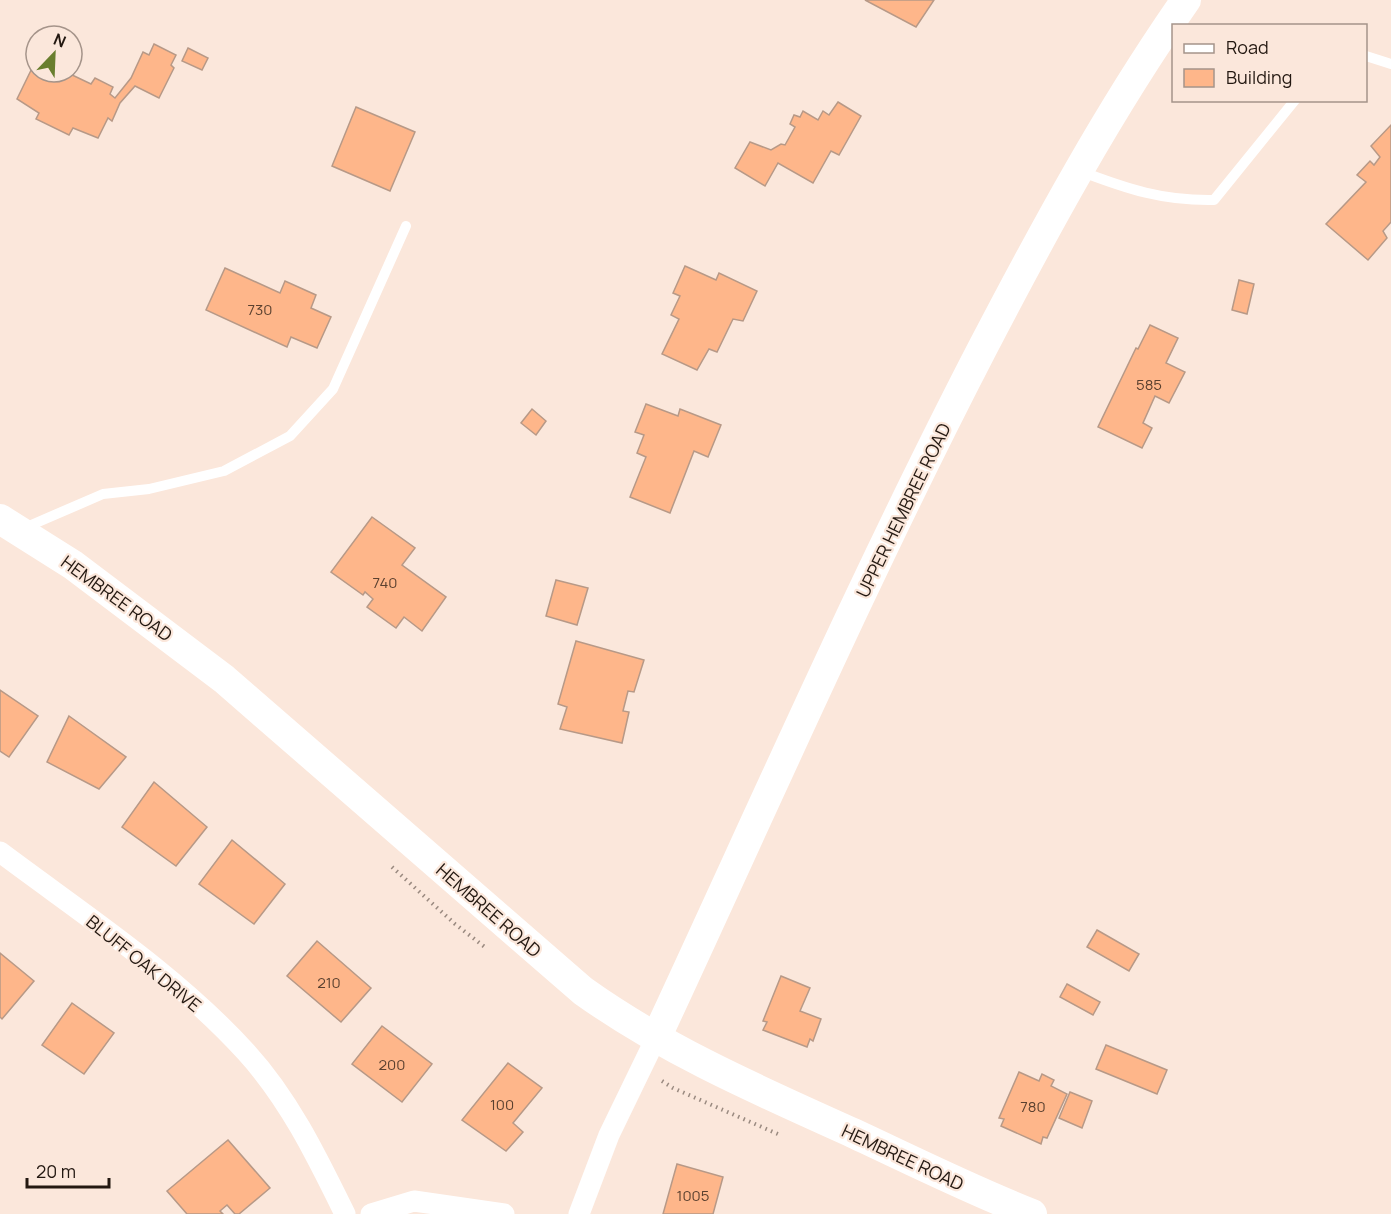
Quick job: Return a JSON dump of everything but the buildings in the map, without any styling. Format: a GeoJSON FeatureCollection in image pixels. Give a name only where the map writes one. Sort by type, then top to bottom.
{"type":"FeatureCollection","features":[{"type":"Feature","properties":{"kind":"street","name":"UPPER HEMBREE ROAD"},"geometry":{"type":"LineString","coordinates":[[656,1038],[937,437],[1038,242],[1152,49],[1186,0]]}},
{"type":"Feature","properties":{"kind":"street","name":"HEMBREE ROAD"},"geometry":{"type":"LineString","coordinates":[[9,525],[99,583],[224,678],[583,991],[656,1038],[712,1069],[994,1203],[1032,1214]]}},
{"type":"Feature","properties":{"kind":"street","name":"BLUFF OAK DRIVE"},"geometry":{"type":"LineString","coordinates":[[0,852],[180,987],[247,1053],[305,1133],[345,1214]]}},
{"type":"Feature","properties":{"kind":"street"},"geometry":{"type":"LineString","coordinates":[[579,1214],[609,1135],[656,1038]]}},
{"type":"Feature","properties":{"kind":"street"},"geometry":{"type":"LineString","coordinates":[[371,1214],[414,1201],[504,1214]]}},
{"type":"Feature","properties":{"kind":"lane"},"geometry":{"type":"LineString","coordinates":[[1367,57],[1391,64]]}},
{"type":"Feature","properties":{"kind":"lane"},"geometry":{"type":"LineString","coordinates":[[1080,171],[1140,194],[1183,201],[1214,200],[1293,102]]}},
{"type":"Feature","properties":{"kind":"lane"},"geometry":{"type":"LineString","coordinates":[[9,525],[103,494],[149,489],[224,471],[290,436],[333,389],[406,226]]}}]}
